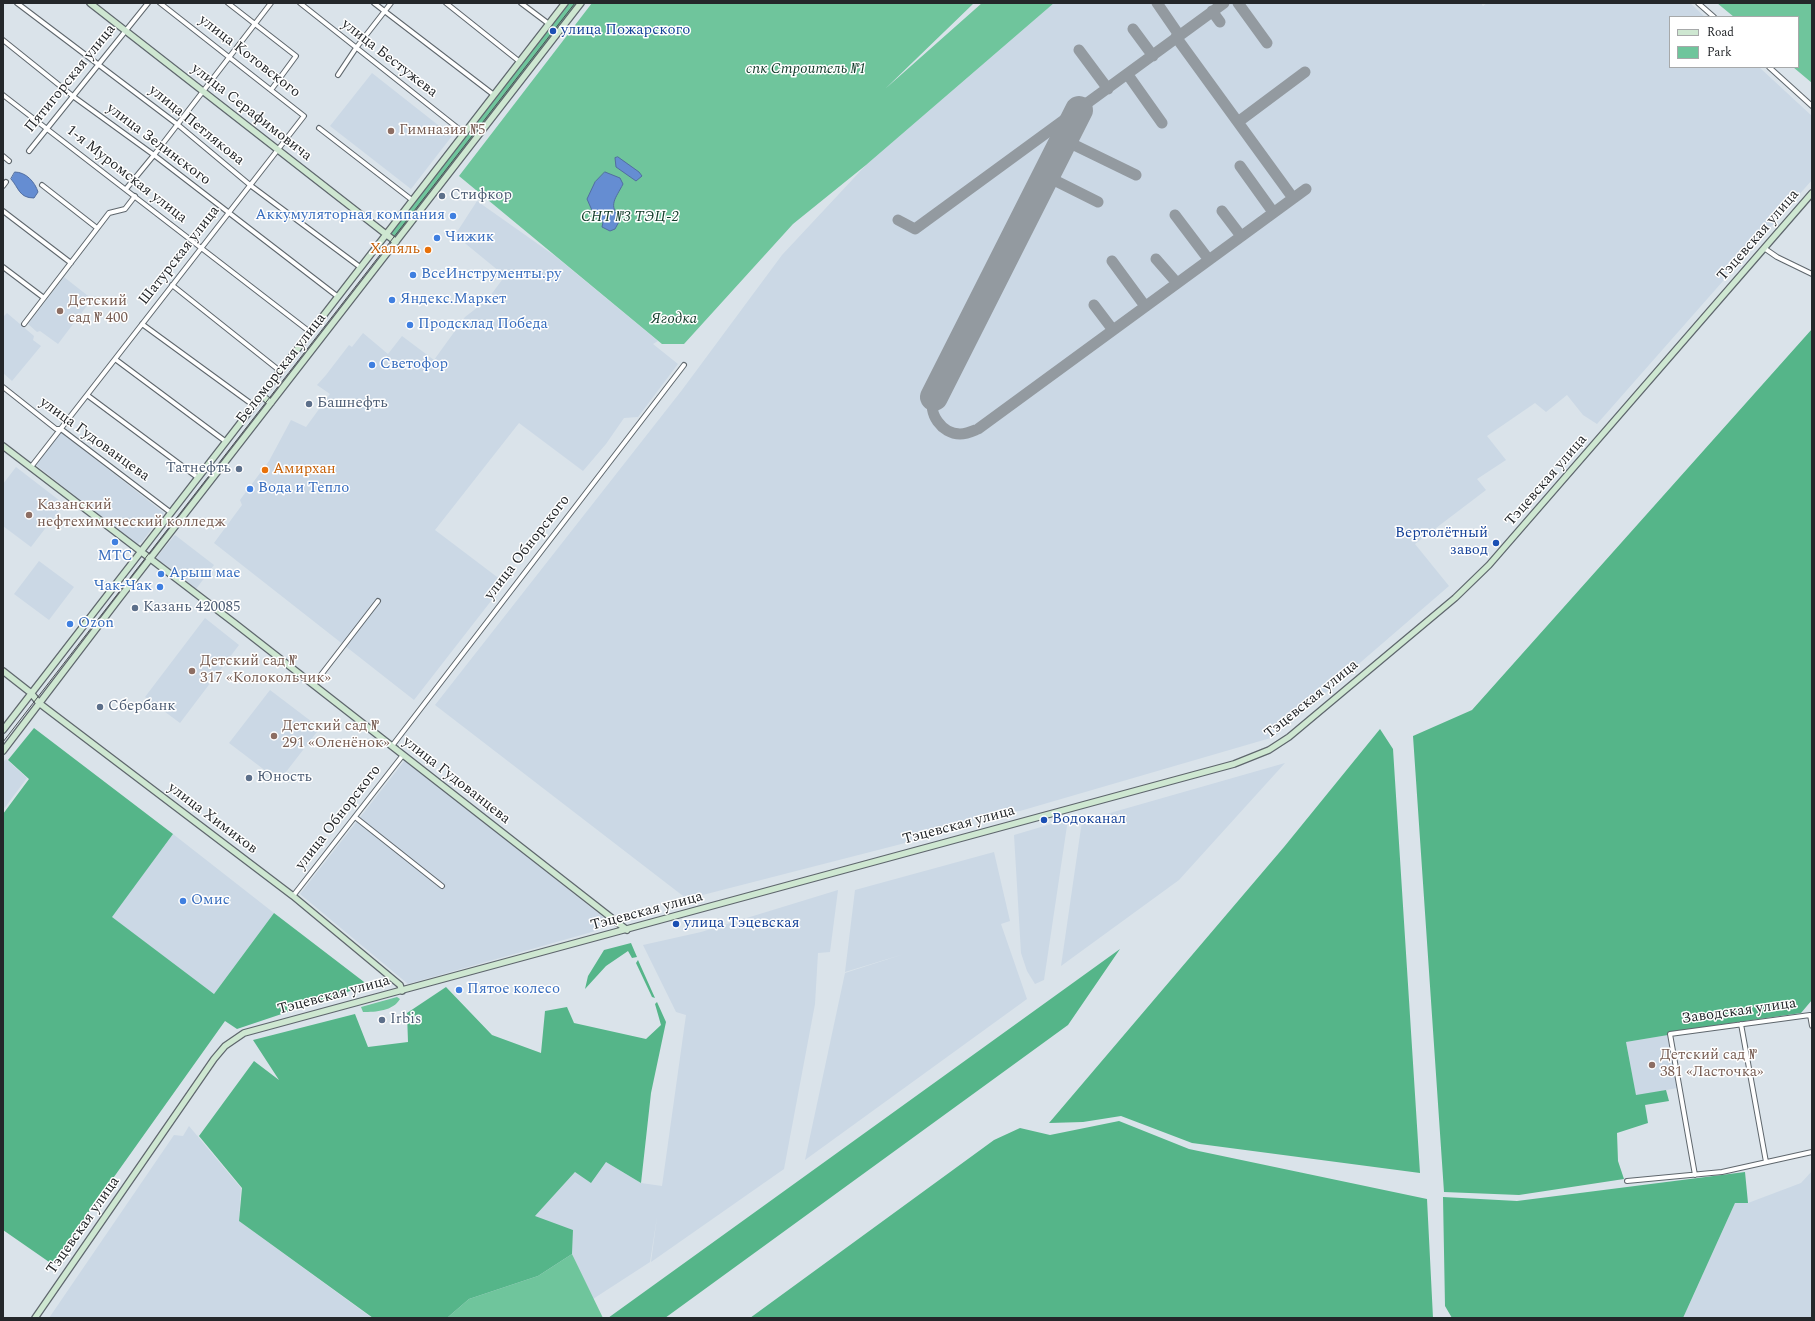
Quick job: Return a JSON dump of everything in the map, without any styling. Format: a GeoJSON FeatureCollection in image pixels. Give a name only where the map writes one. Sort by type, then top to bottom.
{"type":"FeatureCollection","features":[{"type":"Feature","properties":{"kind":"main road","name":"улица Серафимовича"},"geometry":{"type":"LineString","coordinates":[[90,3],[396,242]]}},
{"type":"Feature","properties":{"kind":"main road","name":"Беломорская улица"},"geometry":{"type":"LineString","coordinates":[[3,730],[197,477],[565,3]]}},
{"type":"Feature","properties":{"kind":"main road","name":"Беломорская улица"},"geometry":{"type":"LineString","coordinates":[[3,751],[581,3]]}},
{"type":"Feature","properties":{"kind":"main road","name":"Тэцевская улица"},"geometry":{"type":"LineString","coordinates":[[35,1318],[225,1046],[244,1033],[628,930],[1234,764],[1269,750],[1289,736],[1443,607],[1489,565],[1812,193]]}},
{"type":"Feature","properties":{"kind":"main road"},"geometry":{"type":"LineString","coordinates":[[261,395],[271,403]]}},
{"type":"Feature","properties":{"kind":"main road","name":"улица Гудованцева"},"geometry":{"type":"LineString","coordinates":[[3,446],[314,684],[628,930]]}},
{"type":"Feature","properties":{"kind":"main road","name":"улица Химиков"},"geometry":{"type":"LineString","coordinates":[[3,671],[31,693],[39,703],[293,896],[400,985],[402,990]]}},
{"type":"Feature","properties":{"kind":"street","name":"улица Петлякова"},"geometry":{"type":"LineString","coordinates":[[17,3],[178,124],[250,185],[360,268]]}},
{"type":"Feature","properties":{"kind":"street","name":"Пятигорская улица"},"geometry":{"type":"LineString","coordinates":[[29,151],[74,97],[148,3]]}},
{"type":"Feature","properties":{"kind":"street","name":"улица Котовского"},"geometry":{"type":"LineString","coordinates":[[160,3],[230,56],[304,116]]}},
{"type":"Feature","properties":{"kind":"street"},"geometry":{"type":"LineString","coordinates":[[228,3],[296,56],[271,90]]}},
{"type":"Feature","properties":{"kind":"street"},"geometry":{"type":"LineString","coordinates":[[126,189],[271,3]]}},
{"type":"Feature","properties":{"kind":"street","name":"улица Бестужева"},"geometry":{"type":"LineString","coordinates":[[300,3],[464,133]]}},
{"type":"Feature","properties":{"kind":"street"},"geometry":{"type":"LineString","coordinates":[[374,3],[494,95]]}},
{"type":"Feature","properties":{"kind":"street"},"geometry":{"type":"LineString","coordinates":[[338,75],[356,48],[391,3]]}},
{"type":"Feature","properties":{"kind":"street"},"geometry":{"type":"LineString","coordinates":[[446,3],[520,62]]}},
{"type":"Feature","properties":{"kind":"street"},"geometry":{"type":"LineString","coordinates":[[521,3],[549,24]]}},
{"type":"Feature","properties":{"kind":"street"},"geometry":{"type":"LineString","coordinates":[[1698,3],[1713,16]]}},
{"type":"Feature","properties":{"kind":"street","name":"улица Зелинского"},"geometry":{"type":"LineString","coordinates":[[3,40],[74,97],[154,155],[228,214],[337,296]]}},
{"type":"Feature","properties":{"kind":"street"},"geometry":{"type":"LineString","coordinates":[[1770,68],[1812,106]]}},
{"type":"Feature","properties":{"kind":"street","name":"1-я Муромская улица"},"geometry":{"type":"LineString","coordinates":[[3,95],[310,332]]}},
{"type":"Feature","properties":{"kind":"street","name":"Шатурская улица"},"geometry":{"type":"LineString","coordinates":[[31,467],[304,116]]}},
{"type":"Feature","properties":{"kind":"street"},"geometry":{"type":"LineString","coordinates":[[319,128],[412,200]]}},
{"type":"Feature","properties":{"kind":"street"},"geometry":{"type":"LineString","coordinates":[[3,156],[9,161]]}},
{"type":"Feature","properties":{"kind":"street"},"geometry":{"type":"LineString","coordinates":[[42,185],[97,228]]}},
{"type":"Feature","properties":{"kind":"street"},"geometry":{"type":"LineString","coordinates":[[24,324],[109,213],[126,209],[135,196]]}},
{"type":"Feature","properties":{"kind":"street"},"geometry":{"type":"LineString","coordinates":[[3,211],[71,262]]}},
{"type":"Feature","properties":{"kind":"street"},"geometry":{"type":"LineString","coordinates":[[1764,248],[1777,257],[1812,274]]}},
{"type":"Feature","properties":{"kind":"street"},"geometry":{"type":"LineString","coordinates":[[3,268],[44,298]]}},
{"type":"Feature","properties":{"kind":"street"},"geometry":{"type":"LineString","coordinates":[[172,285],[280,371]]}},
{"type":"Feature","properties":{"kind":"street"},"geometry":{"type":"LineString","coordinates":[[142,324],[253,405]]}},
{"type":"Feature","properties":{"kind":"street"},"geometry":{"type":"LineString","coordinates":[[115,359],[225,441]]}},
{"type":"Feature","properties":{"kind":"street","name":"улица Обнорского"},"geometry":{"type":"LineString","coordinates":[[392,746],[684,365]]}},
{"type":"Feature","properties":{"kind":"street","name":"улица Гудованцева"},"geometry":{"type":"LineString","coordinates":[[3,387],[56,429],[60,429],[170,512]]}},
{"type":"Feature","properties":{"kind":"street"},"geometry":{"type":"LineString","coordinates":[[87,395],[197,477]]}},
{"type":"Feature","properties":{"kind":"street"},"geometry":{"type":"LineString","coordinates":[[314,684],[378,601]]}},
{"type":"Feature","properties":{"kind":"street","name":"улица Обнорского"},"geometry":{"type":"LineString","coordinates":[[293,896],[404,755]]}},
{"type":"Feature","properties":{"kind":"street"},"geometry":{"type":"LineString","coordinates":[[355,817],[442,886]]}},
{"type":"Feature","properties":{"kind":"street","name":"Заводская улица"},"geometry":{"type":"LineString","coordinates":[[1695,1175],[1670,1034],[1810,1015],[1812,1026]]}},
{"type":"Feature","properties":{"kind":"street"},"geometry":{"type":"LineString","coordinates":[[1741,1024],[1766,1162]]}},
{"type":"Feature","properties":{"kind":"street"},"geometry":{"type":"LineString","coordinates":[[1627,1181],[1722,1172],[1812,1152]]}},
{"type":"Feature","properties":{"kind":"shaded area"},"geometry":{"type":"Polygon","coordinates":[[[1054,3],[1481,3],[1483,6],[1487,3],[1690,3],[1704,16],[1669,16],[1669,68],[1760,68],[1812,116],[1812,180],[1597,424],[1583,415],[1567,395],[1546,412],[1535,403],[1487,436],[1506,460],[1477,479],[1486,490],[1415,544],[1449,586],[1274,737],[1020,811],[1007,811],[954,826],[952,831],[687,899],[435,705],[682,390],[782,255],[866,165],[1054,3]]]}},
{"type":"Feature","properties":{"kind":"shaded area","name":"Гимназия №5"},"geometry":{"type":"Polygon","coordinates":[[[372,73],[452,136],[411,189],[330,126],[372,73]]]}},
{"type":"Feature","properties":{"kind":"shaded area"},"geometry":{"type":"Polygon","coordinates":[[[477,201],[555,256],[658,341],[653,344],[678,364],[638,417],[624,418],[606,444],[583,471],[519,423],[435,530],[505,583],[414,700],[214,543],[242,505],[240,500],[269,461],[291,420],[306,427],[330,394],[317,385],[349,345],[352,347],[363,333],[388,354],[402,336],[434,360],[465,317],[487,300],[505,276],[455,235],[477,201]]]}},
{"type":"Feature","properties":{"kind":"shaded area","name":"Детский сад № 400"},"geometry":{"type":"Polygon","coordinates":[[[64,277],[92,299],[58,344],[40,331],[37,332],[28,324],[64,277]]]}},
{"type":"Feature","properties":{"kind":"shaded area"},"geometry":{"type":"Polygon","coordinates":[[[7,313],[34,336],[33,340],[41,346],[12,381],[3,373],[3,317],[7,313]]]}},
{"type":"Feature","properties":{"kind":"shaded area"},"geometry":{"type":"Polygon","coordinates":[[[61,432],[164,513],[141,543],[140,542],[137,545],[36,465],[61,432]]]}},
{"type":"Feature","properties":{"kind":"shaded area","name":"Казанский нефтехимический колледж"},"geometry":{"type":"Polygon","coordinates":[[[16,467],[64,504],[31,547],[3,526],[3,484],[16,467]]]}},
{"type":"Feature","properties":{"kind":"shaded area"},"geometry":{"type":"Polygon","coordinates":[[[175,535],[214,565],[196,589],[156,558],[175,535]]]}},
{"type":"Feature","properties":{"kind":"shaded area"},"geometry":{"type":"Polygon","coordinates":[[[39,561],[74,587],[49,620],[14,594],[39,561]]]}},
{"type":"Feature","properties":{"kind":"shaded area","name":"Детский сад № 317 «Колокольчик»"},"geometry":{"type":"Polygon","coordinates":[[[205,618],[239,645],[180,723],[145,697],[205,618]]]}},
{"type":"Feature","properties":{"kind":"shaded area","name":"Детский сад № 291 «Оленёнок»"},"geometry":{"type":"Polygon","coordinates":[[[270,690],[320,728],[279,781],[229,743],[270,690]]]}},
{"type":"Feature","properties":{"kind":"shaded area"},"geometry":{"type":"Polygon","coordinates":[[[6,759],[27,778],[3,810],[3,762],[6,759]]]}},
{"type":"Feature","properties":{"kind":"shaded area"},"geometry":{"type":"Polygon","coordinates":[[[405,760],[603,917],[603,924],[599,930],[408,984],[300,894],[405,760]]]}},
{"type":"Feature","properties":{"kind":"shaded area"},"geometry":{"type":"Polygon","coordinates":[[[1285,763],[1179,880],[1061,966],[1082,821],[1285,763]]]}},
{"type":"Feature","properties":{"kind":"shaded area"},"geometry":{"type":"Polygon","coordinates":[[[1068,819],[1044,980],[1035,984],[1027,971],[1021,953],[1014,835],[1068,819]]]}},
{"type":"Feature","properties":{"kind":"shaded area"},"geometry":{"type":"Polygon","coordinates":[[[173,834],[274,913],[214,994],[111,917],[173,834]]]}},
{"type":"Feature","properties":{"kind":"shaded area"},"geometry":{"type":"Polygon","coordinates":[[[994,852],[1010,921],[1001,924],[1027,999],[805,1160],[845,973],[904,954],[845,972],[855,890],[994,852]]]}},
{"type":"Feature","properties":{"kind":"shaded area"},"geometry":{"type":"Polygon","coordinates":[[[838,890],[830,952],[818,953],[815,1004],[784,1169],[651,1262],[657,1217],[650,1262],[593,1299],[572,1254],[573,1230],[534,1217],[575,1172],[606,1162],[641,1183],[662,1186],[686,1015],[676,1012],[643,945],[701,932],[838,890]]]}},
{"type":"Feature","properties":{"kind":"shaded area","name":"Детский сад № 381 «Ласточка»"},"geometry":{"type":"Polygon","coordinates":[[[1668,1035],[1677,1088],[1636,1096],[1626,1042],[1668,1035]]]}},
{"type":"Feature","properties":{"kind":"shaded area"},"geometry":{"type":"Polygon","coordinates":[[[189,1126],[241,1188],[239,1221],[372,1318],[49,1318],[174,1135],[183,1136],[189,1126]]]}},
{"type":"Feature","properties":{"kind":"shaded area"},"geometry":{"type":"Polygon","coordinates":[[[1812,1171],[1812,1318],[1683,1318],[1735,1203],[1748,1203],[1801,1183],[1812,1171]]]}},
{"type":"Feature","properties":{"kind":"green space"},"geometry":{"type":"Polygon","coordinates":[[[567,3],[578,3],[395,238],[388,234],[567,3]]]}},
{"type":"Feature","properties":{"kind":"green space"},"geometry":{"type":"Polygon","coordinates":[[[592,3],[974,3],[885,89],[982,3],[1054,3],[866,165],[793,224],[684,344],[662,344],[459,176],[592,3]]]}},
{"type":"Feature","properties":{"kind":"green space"},"geometry":{"type":"Polygon","coordinates":[[[1717,3],[1812,3],[1812,83],[1794,68],[1799,68],[1799,16],[1733,16],[1717,3]]]}},
{"type":"Feature","properties":{"kind":"green space"},"geometry":{"type":"Polygon","coordinates":[[[1812,329],[1812,1000],[1801,1013],[1669,1032],[1668,1035],[1626,1042],[1636,1095],[1666,1090],[1669,1101],[1645,1105],[1648,1123],[1617,1133],[1618,1161],[1624,1179],[1519,1195],[1444,1192],[1413,736],[1472,710],[1812,329]]]}},
{"type":"Feature","properties":{"kind":"green space"},"geometry":{"type":"Polygon","coordinates":[[[34,728],[173,834],[112,917],[214,994],[274,913],[368,985],[237,1029],[225,1021],[52,1264],[3,1230],[3,814],[29,779],[8,760],[34,728]]]}},
{"type":"Feature","properties":{"kind":"green space"},"geometry":{"type":"Polygon","coordinates":[[[1380,729],[1393,749],[1420,1173],[1192,1143],[1121,1116],[1083,1122],[1049,1123],[1284,847],[1380,729]]]}},
{"type":"Feature","properties":{"kind":"green space"},"geometry":{"type":"Polygon","coordinates":[[[631,943],[637,957],[632,958],[628,951],[606,966],[585,989],[588,976],[604,950],[631,943]]]}},
{"type":"Feature","properties":{"kind":"green space"},"geometry":{"type":"Polygon","coordinates":[[[1120,949],[1068,1025],[665,1318],[608,1318],[1120,949]]]}},
{"type":"Feature","properties":{"kind":"green space"},"geometry":{"type":"Polygon","coordinates":[[[638,960],[655,998],[652,997],[636,963],[638,960]]]}},
{"type":"Feature","properties":{"kind":"green space"},"geometry":{"type":"Polygon","coordinates":[[[446,987],[492,1035],[541,1053],[545,1011],[567,1007],[574,1023],[646,1039],[661,1025],[655,1004],[657,1002],[666,1022],[651,1093],[641,1183],[606,1162],[591,1183],[575,1172],[535,1216],[573,1230],[572,1254],[538,1276],[469,1299],[447,1318],[373,1318],[239,1221],[242,1188],[199,1136],[254,1061],[279,1080],[253,1040],[355,1014],[368,1047],[408,1042],[407,1013],[446,987]]]}},
{"type":"Feature","properties":{"kind":"green space"},"geometry":{"type":"Polygon","coordinates":[[[397,997],[400,999],[397,1003],[384,1010],[363,1012],[361,1007],[397,997]]]}},
{"type":"Feature","properties":{"kind":"green space"},"geometry":{"type":"Polygon","coordinates":[[[1119,1121],[1189,1149],[1427,1199],[1433,1318],[750,1318],[994,1140],[1020,1128],[1050,1135],[1119,1121]]]}},
{"type":"Feature","properties":{"kind":"green space"},"geometry":{"type":"Polygon","coordinates":[[[1745,1172],[1748,1203],[1735,1203],[1683,1318],[1452,1318],[1445,1306],[1443,1197],[1517,1201],[1745,1172]]]}},
{"type":"Feature","properties":{"kind":"green space"},"geometry":{"type":"Polygon","coordinates":[[[572,1254],[603,1318],[447,1318],[469,1299],[538,1276],[572,1254]]]}},
{"type":"Feature","properties":{"kind":"water"},"geometry":{"type":"Polygon","coordinates":[[[618,157],[639,172],[642,176],[636,181],[616,167],[615,158],[618,157]]]}},
{"type":"Feature","properties":{"kind":"water"},"geometry":{"type":"Polygon","coordinates":[[[15,172],[23,174],[35,185],[38,192],[34,198],[29,198],[20,192],[11,179],[15,172]]]}},
{"type":"Feature","properties":{"kind":"water"},"geometry":{"type":"Polygon","coordinates":[[[605,172],[620,178],[623,184],[614,202],[614,210],[621,218],[615,229],[610,231],[602,227],[603,222],[594,215],[587,199],[595,182],[605,172]]]}},
{"type":"Feature","properties":{"kind":"taxiway"},"geometry":{"type":"LineString","coordinates":[[1157,3],[1179,35]]}},
{"type":"Feature","properties":{"kind":"taxiway"},"geometry":{"type":"LineString","coordinates":[[898,220],[915,229],[1224,3]]}},
{"type":"Feature","properties":{"kind":"taxiway"},"geometry":{"type":"LineString","coordinates":[[1238,3],[1267,43]]}},
{"type":"Feature","properties":{"kind":"taxiway"},"geometry":{"type":"LineString","coordinates":[[1212,11],[1220,22]]}},
{"type":"Feature","properties":{"kind":"taxiway"},"geometry":{"type":"LineString","coordinates":[[1133,29],[1153,56]]}},
{"type":"Feature","properties":{"kind":"taxiway"},"geometry":{"type":"LineString","coordinates":[[1176,37],[1293,198]]}},
{"type":"Feature","properties":{"kind":"taxiway"},"geometry":{"type":"LineString","coordinates":[[1079,50],[1108,89]]}},
{"type":"Feature","properties":{"kind":"taxiway"},"geometry":{"type":"LineString","coordinates":[[1238,122],[1305,72]]}},
{"type":"Feature","properties":{"kind":"taxiway"},"geometry":{"type":"LineString","coordinates":[[1128,75],[1162,123]]}},
{"type":"Feature","properties":{"kind":"taxiway"},"geometry":{"type":"LineString","coordinates":[[1064,140],[1136,175]]}},
{"type":"Feature","properties":{"kind":"taxiway"},"geometry":{"type":"LineString","coordinates":[[1240,166],[1273,212]]}},
{"type":"Feature","properties":{"kind":"taxiway"},"geometry":{"type":"LineString","coordinates":[[1046,176],[1098,202]]}},
{"type":"Feature","properties":{"kind":"taxiway"},"geometry":{"type":"LineString","coordinates":[[934,397],[932,403],[934,416],[942,427],[953,433],[960,434],[978,429],[1306,189]]}},
{"type":"Feature","properties":{"kind":"taxiway"},"geometry":{"type":"LineString","coordinates":[[1222,211],[1241,236]]}},
{"type":"Feature","properties":{"kind":"taxiway"},"geometry":{"type":"LineString","coordinates":[[1175,215],[1209,260]]}},
{"type":"Feature","properties":{"kind":"taxiway"},"geometry":{"type":"LineString","coordinates":[[1156,259],[1177,283]]}},
{"type":"Feature","properties":{"kind":"taxiway"},"geometry":{"type":"LineString","coordinates":[[1112,261],[1145,306]]}},
{"type":"Feature","properties":{"kind":"taxiway"},"geometry":{"type":"LineString","coordinates":[[1094,305],[1113,330]]}},
{"type":"Feature","properties":{"kind":"runway"},"geometry":{"type":"LineString","coordinates":[[934,397],[1079,110]]}},
{"type":"Feature","properties":{"kind":"tram line"},"geometry":{"type":"LineString","coordinates":[[3,742],[575,3]]}},
{"type":"Feature","properties":{"kind":"place","name":"улица Пожарского"},"geometry":{"type":"Point","coordinates":[553,31]}},
{"type":"Feature","properties":{"kind":"place","name":"Гимназия №5"},"geometry":{"type":"Point","coordinates":[391,131]}},
{"type":"Feature","properties":{"kind":"place","name":"Стифкор"},"geometry":{"type":"Point","coordinates":[442,196]}},
{"type":"Feature","properties":{"kind":"place","name":"Аккумуляторная компания"},"geometry":{"type":"Point","coordinates":[453,216]}},
{"type":"Feature","properties":{"kind":"place","name":"Чижик"},"geometry":{"type":"Point","coordinates":[437,238]}},
{"type":"Feature","properties":{"kind":"place","name":"Халяль"},"geometry":{"type":"Point","coordinates":[428,250]}},
{"type":"Feature","properties":{"kind":"place","name":"ВсеИнструменты.ру"},"geometry":{"type":"Point","coordinates":[413,275]}},
{"type":"Feature","properties":{"kind":"place","name":"Яндекс.Маркет"},"geometry":{"type":"Point","coordinates":[392,300]}},
{"type":"Feature","properties":{"kind":"place","name":"Детский сад № 400"},"geometry":{"type":"Point","coordinates":[60,311]}},
{"type":"Feature","properties":{"kind":"place","name":"Продсклад Победа"},"geometry":{"type":"Point","coordinates":[410,325]}},
{"type":"Feature","properties":{"kind":"place","name":"Светофор"},"geometry":{"type":"Point","coordinates":[372,365]}},
{"type":"Feature","properties":{"kind":"place","name":"Башнефть"},"geometry":{"type":"Point","coordinates":[309,404]}},
{"type":"Feature","properties":{"kind":"place","name":"Татнефть"},"geometry":{"type":"Point","coordinates":[239,469]}},
{"type":"Feature","properties":{"kind":"place","name":"Амирхан"},"geometry":{"type":"Point","coordinates":[265,470]}},
{"type":"Feature","properties":{"kind":"place","name":"Вода и Тепло"},"geometry":{"type":"Point","coordinates":[250,489]}},
{"type":"Feature","properties":{"kind":"place","name":"Казанский нефтехимический колледж"},"geometry":{"type":"Point","coordinates":[29,515]}},
{"type":"Feature","properties":{"kind":"place","name":"МТС"},"geometry":{"type":"Point","coordinates":[115,542]}},
{"type":"Feature","properties":{"kind":"place","name":"Вертолётный завод"},"geometry":{"type":"Point","coordinates":[1496,543]}},
{"type":"Feature","properties":{"kind":"place","name":"Арыш мае"},"geometry":{"type":"Point","coordinates":[161,574]}},
{"type":"Feature","properties":{"kind":"place","name":"Чак-Чак"},"geometry":{"type":"Point","coordinates":[160,587]}},
{"type":"Feature","properties":{"kind":"place","name":"Казань 420085"},"geometry":{"type":"Point","coordinates":[135,608]}},
{"type":"Feature","properties":{"kind":"place","name":"Ozon"},"geometry":{"type":"Point","coordinates":[70,624]}},
{"type":"Feature","properties":{"kind":"place","name":"Детский сад № 317 «Колокольчик»"},"geometry":{"type":"Point","coordinates":[192,671]}},
{"type":"Feature","properties":{"kind":"place","name":"Сбербанк"},"geometry":{"type":"Point","coordinates":[100,707]}},
{"type":"Feature","properties":{"kind":"place","name":"Детский сад № 291 «Оленёнок»"},"geometry":{"type":"Point","coordinates":[274,736]}},
{"type":"Feature","properties":{"kind":"place","name":"Юность"},"geometry":{"type":"Point","coordinates":[249,778]}},
{"type":"Feature","properties":{"kind":"place","name":"Водоканал"},"geometry":{"type":"Point","coordinates":[1044,820]}},
{"type":"Feature","properties":{"kind":"place","name":"Омис"},"geometry":{"type":"Point","coordinates":[183,901]}},
{"type":"Feature","properties":{"kind":"place","name":"улица Тэцевская"},"geometry":{"type":"Point","coordinates":[676,924]}},
{"type":"Feature","properties":{"kind":"place","name":"Пятое колесо"},"geometry":{"type":"Point","coordinates":[459,990]}},
{"type":"Feature","properties":{"kind":"place","name":"Irbis"},"geometry":{"type":"Point","coordinates":[382,1020]}},
{"type":"Feature","properties":{"kind":"place","name":"Детский сад № 381 «Ласточка»"},"geometry":{"type":"Point","coordinates":[1652,1065]}},
{"type":"Feature","properties":{"kind":"park label","name":"спк Строитель №1"},"geometry":{"type":"Point","coordinates":[806,70]}},
{"type":"Feature","properties":{"kind":"park label","name":"СНТ №3 ТЭЦ-2"},"geometry":{"type":"Point","coordinates":[630,218]}},
{"type":"Feature","properties":{"kind":"park label","name":"Ягодка"},"geometry":{"type":"Point","coordinates":[674,320]}}]}
